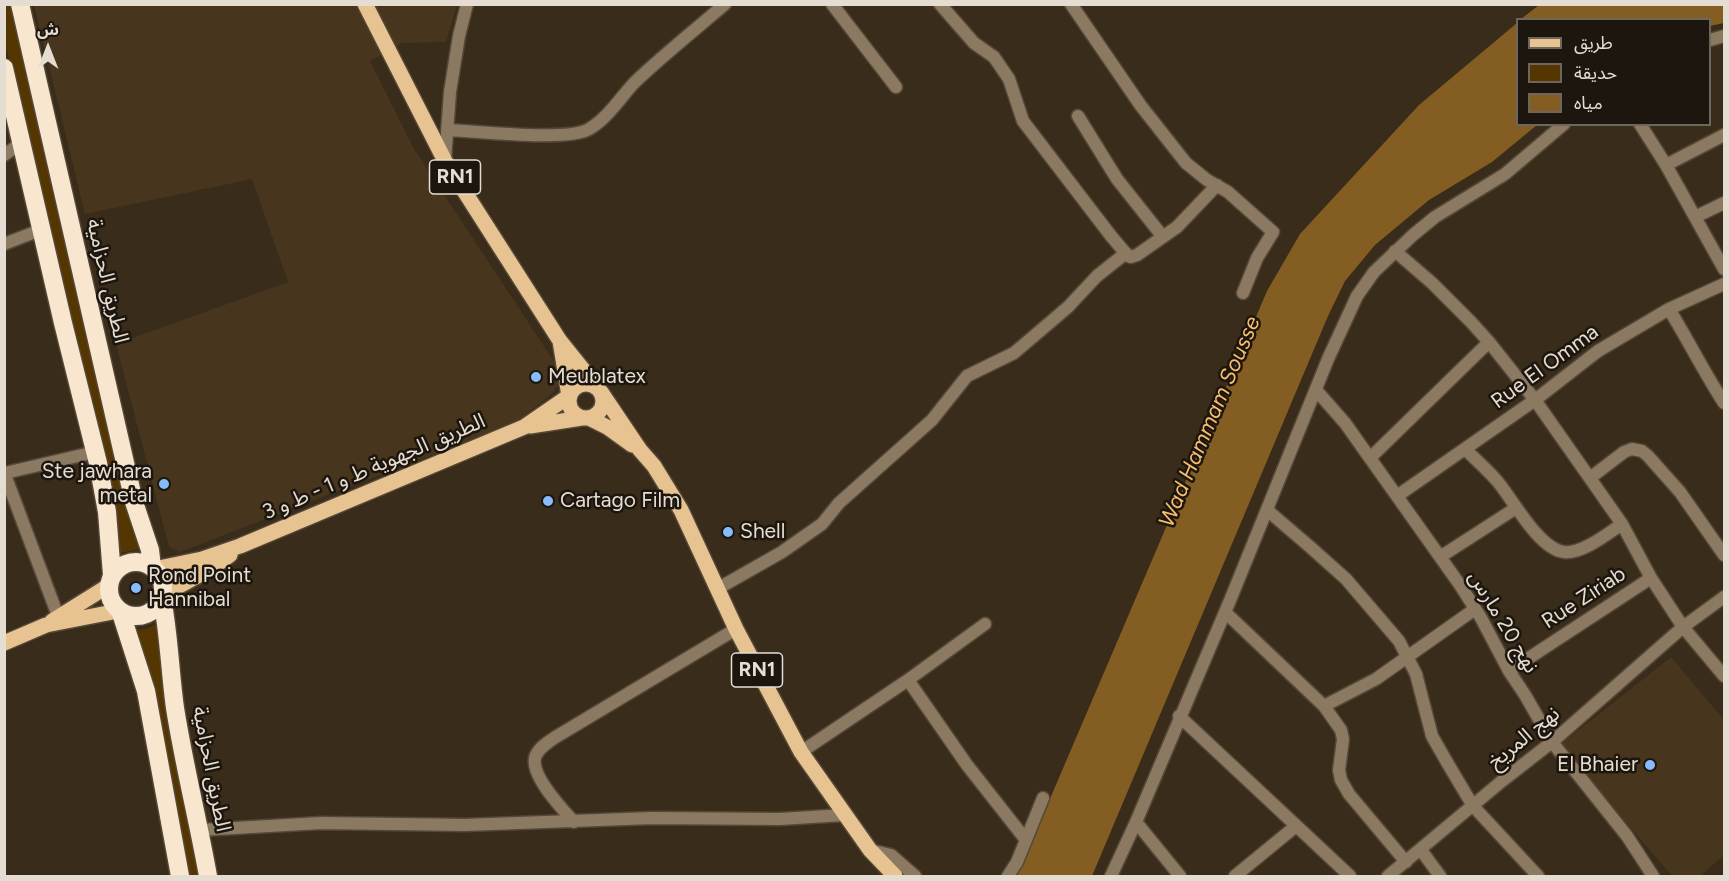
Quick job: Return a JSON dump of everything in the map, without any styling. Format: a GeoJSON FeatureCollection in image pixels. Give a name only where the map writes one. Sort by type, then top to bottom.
{"type":"FeatureCollection","features":[{"type":"Feature","properties":{"kind":"highway","name":"الطريق الحزامية"},"geometry":{"type":"LineString","coordinates":[[20,4],[134,502],[150,550],[153,568],[161,578],[164,589],[162,596],[176,711],[208,876]]}},
{"type":"Feature","properties":{"kind":"highway"},"geometry":{"type":"LineString","coordinates":[[4,68],[95,452],[107,512],[110,599],[120,612],[146,691],[180,876]]}},
{"type":"Feature","properties":{"kind":"highway"},"geometry":{"type":"LineString","coordinates":[[110,580],[121,566],[129,563],[137,562],[153,568]]}},
{"type":"Feature","properties":{"kind":"highway"},"geometry":{"type":"LineString","coordinates":[[120,612],[131,617],[147,615],[153,611],[162,596]]}},
{"type":"Feature","properties":{"kind":"main road","name":"RN1"},"geometry":{"type":"LineString","coordinates":[[365,4],[445,161],[560,341],[599,389],[640,450],[654,466],[681,510],[736,629],[801,752],[870,850],[895,876]]}},
{"type":"Feature","properties":{"kind":"main road","name":"RN1"},"geometry":{"type":"LineString","coordinates":[[560,341],[570,406],[573,411],[607,427],[640,450]]}},
{"type":"Feature","properties":{"kind":"main road"},"geometry":{"type":"LineString","coordinates":[[570,396],[572,390],[584,384],[591,384],[599,389],[604,398],[603,405],[595,416],[585,418]]}},
{"type":"Feature","properties":{"kind":"main road","name":"الطريق الجهوية ط و 1 - ط و 3"},"geometry":{"type":"LineString","coordinates":[[153,568],[202,559],[240,546],[524,427],[570,396]]}},
{"type":"Feature","properties":{"kind":"main road","name":"الطريق الجهوية ط و 1 - ط و 3"},"geometry":{"type":"LineString","coordinates":[[524,427],[585,418]]}},
{"type":"Feature","properties":{"kind":"main road","name":"الطريق الجهوية ط و 1 - ط و 3"},"geometry":{"type":"LineString","coordinates":[[162,596],[212,568],[240,546]]}},
{"type":"Feature","properties":{"kind":"main road"},"geometry":{"type":"LineString","coordinates":[[4,643],[52,621],[110,580]]}},
{"type":"Feature","properties":{"kind":"main road"},"geometry":{"type":"LineString","coordinates":[[52,621],[120,612]]}},
{"type":"Feature","properties":{"kind":"street"},"geometry":{"type":"LineString","coordinates":[[445,161],[450,92],[467,4]]}},
{"type":"Feature","properties":{"kind":"street"},"geometry":{"type":"LineString","coordinates":[[447,130],[559,135],[589,130],[657,61],[725,4]]}},
{"type":"Feature","properties":{"kind":"street"},"geometry":{"type":"LineString","coordinates":[[832,4],[896,87]]}},
{"type":"Feature","properties":{"kind":"street"},"geometry":{"type":"LineString","coordinates":[[940,4],[974,43],[994,57],[1010,79],[1023,121],[1126,254],[1131,257],[1135,256],[1177,227],[1217,185]]}},
{"type":"Feature","properties":{"kind":"street"},"geometry":{"type":"LineString","coordinates":[[1071,4],[1141,106],[1186,163],[1228,192],[1274,232],[1257,258],[1243,293]]}},
{"type":"Feature","properties":{"kind":"street"},"geometry":{"type":"LineString","coordinates":[[1078,116],[1117,179],[1163,237]]}},
{"type":"Feature","properties":{"kind":"street"},"geometry":{"type":"LineString","coordinates":[[1111,876],[1225,612],[1328,359],[1357,296],[1374,272],[1435,217],[1505,174],[1562,126]]}},
{"type":"Feature","properties":{"kind":"street"},"geometry":{"type":"LineString","coordinates":[[1641,126],[1725,269]]}},
{"type":"Feature","properties":{"kind":"street"},"geometry":{"type":"LineString","coordinates":[[1666,165],[1725,135]]}},
{"type":"Feature","properties":{"kind":"street"},"geometry":{"type":"LineString","coordinates":[[4,155],[23,142]]}},
{"type":"Feature","properties":{"kind":"street"},"geometry":{"type":"LineString","coordinates":[[1695,217],[1725,203]]}},
{"type":"Feature","properties":{"kind":"street"},"geometry":{"type":"LineString","coordinates":[[4,244],[42,229]]}},
{"type":"Feature","properties":{"kind":"street"},"geometry":{"type":"LineString","coordinates":[[1395,251],[1454,304],[1490,342],[1535,400],[1622,524],[1651,578],[1683,627],[1725,676]]}},
{"type":"Feature","properties":{"kind":"street"},"geometry":{"type":"LineString","coordinates":[[717,589],[782,552],[822,524],[839,503],[932,420],[967,376],[1014,353],[1068,307],[1097,276],[1126,254]]}},
{"type":"Feature","properties":{"kind":"street","name":"Rue El Omma"},"geometry":{"type":"LineString","coordinates":[[1397,496],[1535,400],[1598,351],[1669,309],[1725,284]]}},
{"type":"Feature","properties":{"kind":"street"},"geometry":{"type":"LineString","coordinates":[[1669,309],[1725,403]]}},
{"type":"Feature","properties":{"kind":"street"},"geometry":{"type":"LineString","coordinates":[[1370,458],[1490,342]]}},
{"type":"Feature","properties":{"kind":"street","name":"نهج 20 مارس"},"geometry":{"type":"LineString","coordinates":[[1316,390],[1345,423],[1475,609],[1551,742],[1627,836],[1653,876]]}},
{"type":"Feature","properties":{"kind":"street"},"geometry":{"type":"LineString","coordinates":[[1465,449],[1498,482],[1516,508],[1553,548],[1566,552],[1580,549],[1622,524]]}},
{"type":"Feature","properties":{"kind":"street"},"geometry":{"type":"LineString","coordinates":[[1590,478],[1624,452],[1632,449],[1642,451],[1680,492],[1725,555]]}},
{"type":"Feature","properties":{"kind":"street"},"geometry":{"type":"LineString","coordinates":[[52,621],[5,473],[95,452]]}},
{"type":"Feature","properties":{"kind":"street"},"geometry":{"type":"LineString","coordinates":[[1440,557],[1516,508]]}},
{"type":"Feature","properties":{"kind":"street"},"geometry":{"type":"LineString","coordinates":[[1267,510],[1346,579],[1392,632],[1416,674],[1432,736],[1473,806],[1538,876]]}},
{"type":"Feature","properties":{"kind":"street","name":"Rue Ziriab"},"geometry":{"type":"LineString","coordinates":[[1509,671],[1651,578]]}},
{"type":"Feature","properties":{"kind":"street","name":"نهج المريخ"},"geometry":{"type":"LineString","coordinates":[[1388,876],[1551,742],[1683,627],[1725,597]]}},
{"type":"Feature","properties":{"kind":"street"},"geometry":{"type":"LineString","coordinates":[[1324,706],[1376,679],[1475,609]]}},
{"type":"Feature","properties":{"kind":"street"},"geometry":{"type":"LineString","coordinates":[[1225,612],[1324,706],[1341,730],[1343,739],[1339,770],[1341,780],[1349,794],[1406,862]]}},
{"type":"Feature","properties":{"kind":"street"},"geometry":{"type":"LineString","coordinates":[[801,752],[908,680],[985,624]]}},
{"type":"Feature","properties":{"kind":"street"},"geometry":{"type":"LineString","coordinates":[[574,822],[540,778],[535,766],[535,758],[539,750],[554,738],[736,629]]}},
{"type":"Feature","properties":{"kind":"street"},"geometry":{"type":"LineString","coordinates":[[908,680],[967,765],[1026,840]]}},
{"type":"Feature","properties":{"kind":"street"},"geometry":{"type":"LineString","coordinates":[[1179,716],[1350,876]]}},
{"type":"Feature","properties":{"kind":"street"},"geometry":{"type":"LineString","coordinates":[[1008,876],[1017,862],[1043,798]]}},
{"type":"Feature","properties":{"kind":"street"},"geometry":{"type":"LineString","coordinates":[[200,830],[321,823],[465,825],[652,818],[780,819],[844,814]]}},
{"type":"Feature","properties":{"kind":"street"},"geometry":{"type":"LineString","coordinates":[[1136,822],[1180,876]]}},
{"type":"Feature","properties":{"kind":"street"},"geometry":{"type":"LineString","coordinates":[[1235,876],[1296,826]]}},
{"type":"Feature","properties":{"kind":"street"},"geometry":{"type":"LineString","coordinates":[[870,850],[892,856],[915,876]]}},
{"type":"Feature","properties":{"kind":"street"},"geometry":{"type":"LineString","coordinates":[[1421,850],[1440,876]]}},
{"type":"Feature","properties":{"kind":"shaded area"},"geometry":{"type":"Polygon","coordinates":[[[34,5],[457,5],[446,42],[402,43],[370,61],[414,149],[563,375],[554,392],[515,423],[180,552],[169,547],[116,344],[288,282],[252,179],[85,214],[34,5]]]}},
{"type":"Feature","properties":{"kind":"shaded area","name":"El Bhaier"},"geometry":{"type":"Polygon","coordinates":[[[1671,657],[1724,720],[1724,855],[1700,876],[1672,876],[1560,745],[1671,657]]]}},
{"type":"Feature","properties":{"kind":"green space"},"geometry":{"type":"Polygon","coordinates":[[[4,5],[15,5],[144,548],[115,554],[48,227],[5,41],[4,5]]]}},
{"type":"Feature","properties":{"kind":"green space"},"geometry":{"type":"Polygon","coordinates":[[[161,622],[203,876],[186,876],[132,630],[146,629],[161,622]]]}},
{"type":"Feature","properties":{"kind":"water"},"geometry":{"type":"Polygon","coordinates":[[[1539,5],[1724,5],[1724,23],[1711,26],[1711,18],[1522,18],[1539,5]]]}},
{"type":"Feature","properties":{"kind":"water"},"geometry":{"type":"Polygon","coordinates":[[[1516,24],[1516,126],[1536,126],[1492,162],[1429,200],[1375,245],[1345,281],[1328,316],[1092,876],[1017,876],[1267,291],[1300,234],[1419,105],[1516,24]]]}},
{"type":"Feature","properties":{"kind":"place","name":"Meublatex"},"geometry":{"type":"Point","coordinates":[536,377]}},
{"type":"Feature","properties":{"kind":"place","name":"Ste jawhara metal"},"geometry":{"type":"Point","coordinates":[164,484]}},
{"type":"Feature","properties":{"kind":"place","name":"Cartago Film"},"geometry":{"type":"Point","coordinates":[548,501]}},
{"type":"Feature","properties":{"kind":"place","name":"Shell"},"geometry":{"type":"Point","coordinates":[728,532]}},
{"type":"Feature","properties":{"kind":"place","name":"Rond Point Hannibal"},"geometry":{"type":"Point","coordinates":[136,588]}},
{"type":"Feature","properties":{"kind":"place","name":"El Bhaier"},"geometry":{"type":"Point","coordinates":[1650,765]}},
{"type":"Feature","properties":{"kind":"water label","name":"Wad Hammam Sousse"},"geometry":{"type":"Point","coordinates":[1210,422]}}]}
